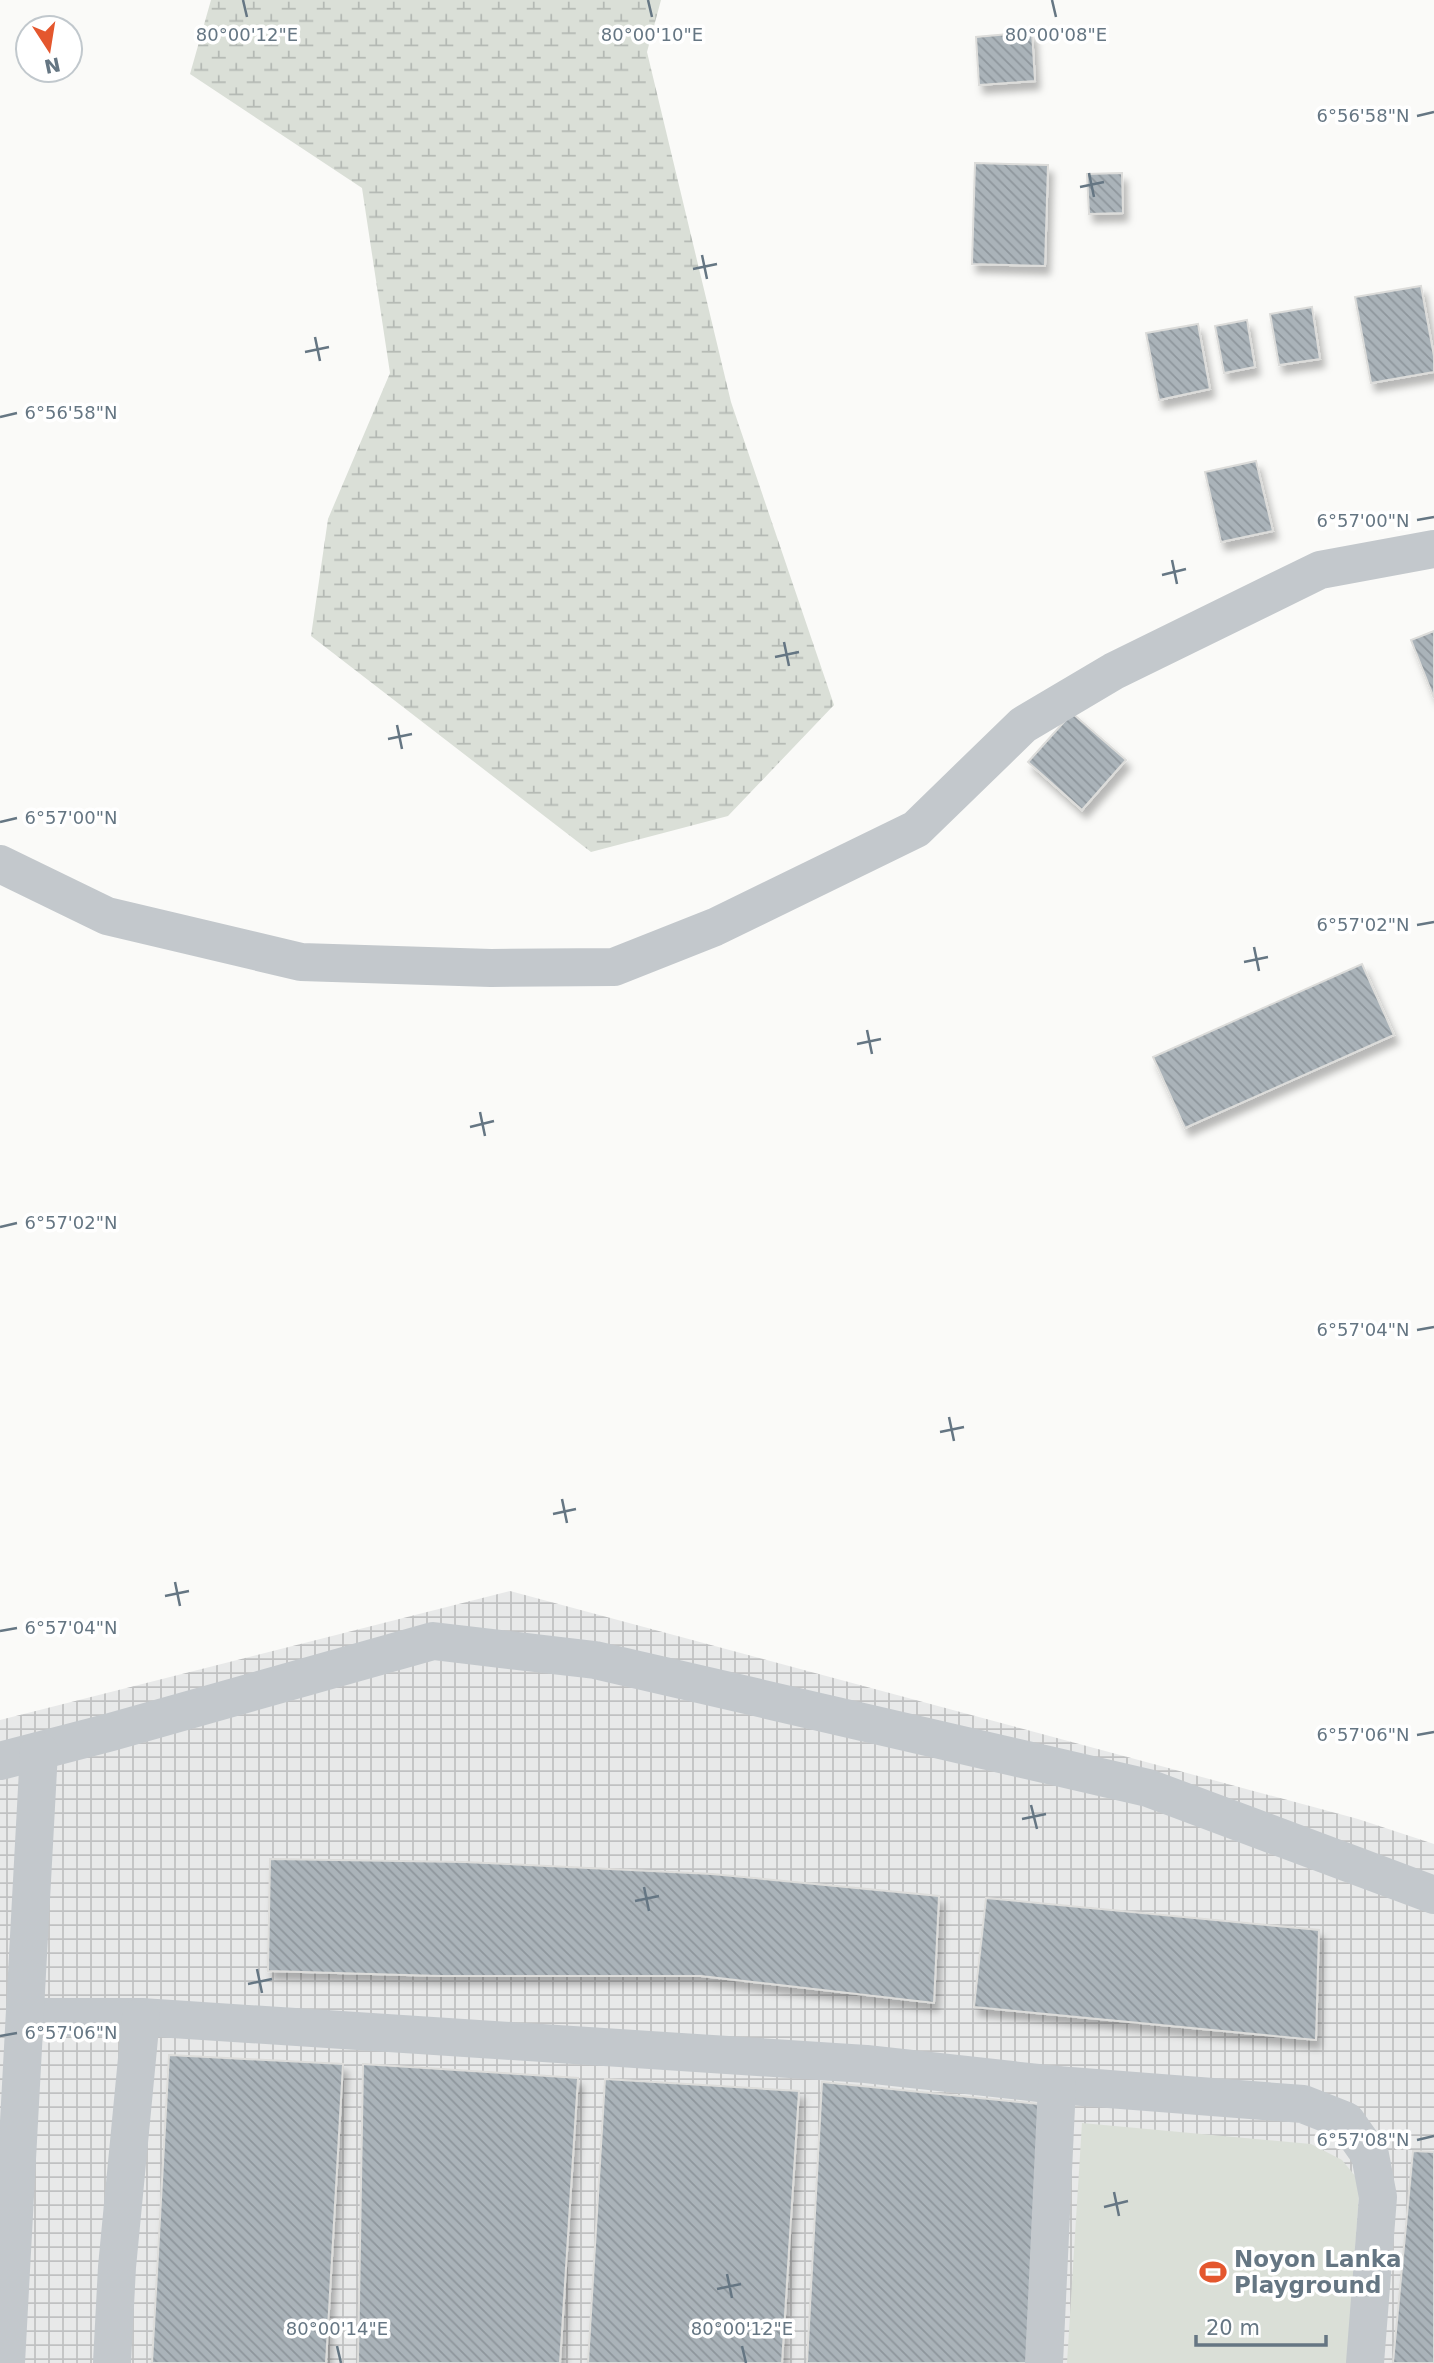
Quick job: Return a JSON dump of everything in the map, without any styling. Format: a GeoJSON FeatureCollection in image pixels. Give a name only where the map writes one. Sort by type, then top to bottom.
{"type":"FeatureCollection","features":[{"type":"Feature","properties":{"kind":"street"},"geometry":{"type":"LineString","coordinates":[[0,864],[107,916],[302,962],[491,968],[614,967],[715,927],[916,829],[1023,725],[1114,671],[1320,570],[1434,549]]}},
{"type":"Feature","properties":{"kind":"street"},"geometry":{"type":"LineString","coordinates":[[0,1761],[433,1641],[595,1660],[1148,1787],[1434,1895]]}},
{"type":"Feature","properties":{"kind":"street"},"geometry":{"type":"LineString","coordinates":[[6,2363],[40,1751]]}},
{"type":"Feature","properties":{"kind":"street"},"geometry":{"type":"LineString","coordinates":[[25,2017],[141,2017],[866,2064],[1057,2085],[1303,2105],[1346,2121],[1370,2155],[1378,2197],[1365,2363]]}},
{"type":"Feature","properties":{"kind":"street"},"geometry":{"type":"LineString","coordinates":[[112,2363],[117,2267],[141,2017]]}},
{"type":"Feature","properties":{"kind":"street"},"geometry":{"type":"LineString","coordinates":[[1044,2363],[1057,2085]]}},
{"type":"Feature","properties":{"kind":"shaded area"},"geometry":{"type":"Polygon","coordinates":[[[510,1591],[1358,1819],[1434,1844],[1434,2363],[0,2363],[0,1720],[510,1591]]]}},
{"type":"Feature","properties":{"kind":"green space"},"geometry":{"type":"Polygon","coordinates":[[[211,0],[661,0],[647,52],[731,402],[834,705],[728,816],[591,852],[311,636],[328,519],[390,373],[362,188],[190,74],[211,0]]]}},
{"type":"Feature","properties":{"kind":"green space","name":"Noyon Lanka Playground"},"geometry":{"type":"Polygon","coordinates":[[[1082,2123],[1311,2144],[1342,2160],[1360,2182],[1347,2363],[1067,2363],[1082,2123]]]}},
{"type":"Feature","properties":{"kind":"building"},"geometry":{"type":"Polygon","coordinates":[[[1032,32],[1035,81],[979,85],[976,37],[1032,32]]]}},
{"type":"Feature","properties":{"kind":"building"},"geometry":{"type":"Polygon","coordinates":[[[975,163],[1048,165],[1045,266],[972,264],[975,163]]]}},
{"type":"Feature","properties":{"kind":"building"},"geometry":{"type":"Polygon","coordinates":[[[1122,173],[1123,213],[1089,214],[1087,174],[1122,173]]]}},
{"type":"Feature","properties":{"kind":"building"},"geometry":{"type":"Polygon","coordinates":[[[1421,286],[1434,356],[1434,372],[1371,383],[1355,297],[1421,286]]]}},
{"type":"Feature","properties":{"kind":"building"},"geometry":{"type":"Polygon","coordinates":[[[1312,307],[1320,359],[1279,365],[1270,314],[1312,307]]]}},
{"type":"Feature","properties":{"kind":"building"},"geometry":{"type":"Polygon","coordinates":[[[1247,320],[1255,367],[1224,373],[1215,326],[1247,320]]]}},
{"type":"Feature","properties":{"kind":"building"},"geometry":{"type":"Polygon","coordinates":[[[1198,324],[1210,389],[1159,400],[1146,333],[1198,324]]]}},
{"type":"Feature","properties":{"kind":"building"},"geometry":{"type":"Polygon","coordinates":[[[1256,461],[1273,531],[1221,542],[1205,472],[1256,461]]]}},
{"type":"Feature","properties":{"kind":"building"},"geometry":{"type":"Polygon","coordinates":[[[1434,631],[1434,698],[1411,640],[1434,631]]]}},
{"type":"Feature","properties":{"kind":"building"},"geometry":{"type":"Polygon","coordinates":[[[1072,713],[1126,760],[1082,810],[1028,762],[1072,713]]]}},
{"type":"Feature","properties":{"kind":"building"},"geometry":{"type":"Polygon","coordinates":[[[1362,964],[1394,1035],[1185,1128],[1153,1057],[1362,964]]]}},
{"type":"Feature","properties":{"kind":"building"},"geometry":{"type":"Polygon","coordinates":[[[270,1859],[464,1862],[712,1874],[939,1896],[934,2003],[701,1976],[440,1976],[268,1971],[270,1859]]]}},
{"type":"Feature","properties":{"kind":"building"},"geometry":{"type":"Polygon","coordinates":[[[986,1898],[1319,1930],[1316,2040],[974,2007],[986,1898]]]}},
{"type":"Feature","properties":{"kind":"building"},"geometry":{"type":"Polygon","coordinates":[[[169,2055],[343,2064],[326,2363],[152,2363],[169,2055]]]}},
{"type":"Feature","properties":{"kind":"building"},"geometry":{"type":"Polygon","coordinates":[[[363,2064],[578,2078],[560,2363],[358,2363],[363,2064]]]}},
{"type":"Feature","properties":{"kind":"building"},"geometry":{"type":"Polygon","coordinates":[[[605,2079],[799,2091],[782,2363],[588,2363],[605,2079]]]}},
{"type":"Feature","properties":{"kind":"building"},"geometry":{"type":"Polygon","coordinates":[[[822,2082],[1039,2104],[1027,2363],[807,2363],[822,2082]]]}},
{"type":"Feature","properties":{"kind":"building"},"geometry":{"type":"Polygon","coordinates":[[[1413,2151],[1434,2152],[1434,2363],[1393,2363],[1413,2151]]]}},
{"type":"Feature","properties":{"kind":"place","name":"Noyon Lanka Playground"},"geometry":{"type":"Point","coordinates":[1213,2272]}}]}
